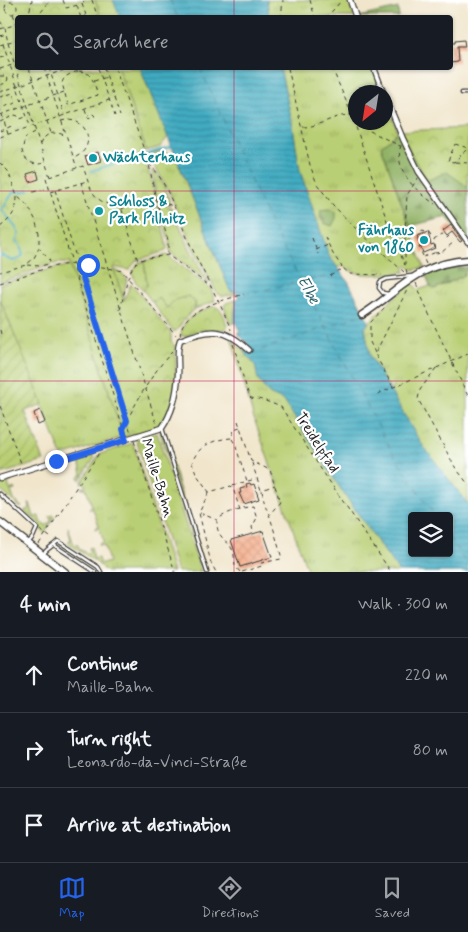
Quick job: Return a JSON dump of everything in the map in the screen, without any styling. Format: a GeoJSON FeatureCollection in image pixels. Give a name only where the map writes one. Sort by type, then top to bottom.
{"type":"FeatureCollection","features":[{"type":"Feature","properties":{"kind":"street"},"geometry":{"type":"LineString","coordinates":[[350,0],[355,15]]}},
{"type":"Feature","properties":{"kind":"street"},"geometry":{"type":"LineString","coordinates":[[375,70],[381,85]]}},
{"type":"Feature","properties":{"kind":"street"},"geometry":{"type":"LineString","coordinates":[[393,115],[419,172],[468,242]]}},
{"type":"Feature","properties":{"kind":"street"},"geometry":{"type":"LineString","coordinates":[[362,315],[411,276],[455,260],[468,260]]}},
{"type":"Feature","properties":{"kind":"street"},"geometry":{"type":"LineString","coordinates":[[0,478],[160,429],[169,416],[176,390],[178,346],[180,340],[195,334],[222,332],[230,334],[249,350]]}},
{"type":"Feature","properties":{"kind":"street"},"geometry":{"type":"LineString","coordinates":[[0,522],[65,572]]}},
{"type":"Feature","properties":{"kind":"lane"},"geometry":{"type":"LineString","coordinates":[[462,93],[468,93]]}},
{"type":"Feature","properties":{"kind":"lane"},"geometry":{"type":"LineString","coordinates":[[389,294],[383,293],[379,288],[380,282],[386,279],[411,276]]}},
{"type":"Feature","properties":{"kind":"lane","name":"Maille-Bahn"},"geometry":{"type":"LineString","coordinates":[[160,429],[207,572]]}},
{"type":"Feature","properties":{"kind":"lane"},"geometry":{"type":"LineString","coordinates":[[0,494],[37,528],[27,544]]}},
{"type":"Feature","properties":{"kind":"lane"},"geometry":{"type":"LineString","coordinates":[[43,555],[56,542],[98,567],[101,572]]}},
{"type":"Feature","properties":{"kind":"lane"},"geometry":{"type":"LineString","coordinates":[[54,545],[95,572]]}},
{"type":"Feature","properties":{"kind":"path"},"geometry":{"type":"LineString","coordinates":[[29,15],[32,0]]}},
{"type":"Feature","properties":{"kind":"path"},"geometry":{"type":"LineString","coordinates":[[38,15],[51,0]]}},
{"type":"Feature","properties":{"kind":"path"},"geometry":{"type":"LineString","coordinates":[[63,0],[66,8],[84,2],[87,15]]}},
{"type":"Feature","properties":{"kind":"path"},"geometry":{"type":"LineString","coordinates":[[92,0],[97,15]]}},
{"type":"Feature","properties":{"kind":"path"},"geometry":{"type":"LineString","coordinates":[[281,15],[283,0]]}},
{"type":"Feature","properties":{"kind":"path"},"geometry":{"type":"LineString","coordinates":[[310,0],[314,15]]}},
{"type":"Feature","properties":{"kind":"path"},"geometry":{"type":"LineString","coordinates":[[329,15],[342,0]]}},
{"type":"Feature","properties":{"kind":"path"},"geometry":{"type":"LineString","coordinates":[[9,1],[14,2],[18,7],[17,12],[13,14],[5,10],[6,4],[9,1]]}},
{"type":"Feature","properties":{"kind":"path"},"geometry":{"type":"LineString","coordinates":[[76,5],[78,15]]}},
{"type":"Feature","properties":{"kind":"path"},"geometry":{"type":"LineString","coordinates":[[13,14],[15,19]]}},
{"type":"Feature","properties":{"kind":"path"},"geometry":{"type":"LineString","coordinates":[[0,21],[5,28],[15,67]]}},
{"type":"Feature","properties":{"kind":"path"},"geometry":{"type":"LineString","coordinates":[[0,29],[15,25]]}},
{"type":"Feature","properties":{"kind":"path"},"geometry":{"type":"LineString","coordinates":[[0,36],[6,34]]}},
{"type":"Feature","properties":{"kind":"path"},"geometry":{"type":"LineString","coordinates":[[0,45],[15,41]]}},
{"type":"Feature","properties":{"kind":"path"},"geometry":{"type":"LineString","coordinates":[[3,44],[30,127]]}},
{"type":"Feature","properties":{"kind":"path"},"geometry":{"type":"LineString","coordinates":[[0,58],[7,56]]}},
{"type":"Feature","properties":{"kind":"path"},"geometry":{"type":"LineString","coordinates":[[0,69],[14,64]]}},
{"type":"Feature","properties":{"kind":"path"},"geometry":{"type":"LineString","coordinates":[[16,70],[50,176]]}},
{"type":"Feature","properties":{"kind":"path"},"geometry":{"type":"LineString","coordinates":[[31,70],[51,133]]}},
{"type":"Feature","properties":{"kind":"path"},"geometry":{"type":"LineString","coordinates":[[44,70],[77,168]]}},
{"type":"Feature","properties":{"kind":"path"},"geometry":{"type":"LineString","coordinates":[[50,70],[65,115]]}},
{"type":"Feature","properties":{"kind":"path"},"geometry":{"type":"LineString","coordinates":[[0,92],[64,70]]}},
{"type":"Feature","properties":{"kind":"path"},"geometry":{"type":"LineString","coordinates":[[99,70],[116,116]]}},
{"type":"Feature","properties":{"kind":"path"},"geometry":{"type":"LineString","coordinates":[[105,70],[120,116]]}},
{"type":"Feature","properties":{"kind":"path"},"geometry":{"type":"LineString","coordinates":[[116,70],[149,164],[156,200],[168,240],[168,254]]}},
{"type":"Feature","properties":{"kind":"path"},"geometry":{"type":"LineString","coordinates":[[288,70],[317,184],[333,205],[353,226],[411,276]]}},
{"type":"Feature","properties":{"kind":"path"},"geometry":{"type":"LineString","coordinates":[[333,70],[348,106]]}},
{"type":"Feature","properties":{"kind":"path"},"geometry":{"type":"LineString","coordinates":[[76,72],[87,73],[93,81],[98,96],[68,105],[62,83],[68,75],[76,72]]}},
{"type":"Feature","properties":{"kind":"path"},"geometry":{"type":"LineString","coordinates":[[0,76],[7,77],[13,75]]}},
{"type":"Feature","properties":{"kind":"path"},"geometry":{"type":"LineString","coordinates":[[93,81],[107,76]]}},
{"type":"Feature","properties":{"kind":"path"},"geometry":{"type":"LineString","coordinates":[[0,85],[6,83],[7,77]]}},
{"type":"Feature","properties":{"kind":"path"},"geometry":{"type":"LineString","coordinates":[[1,114],[65,92]]}},
{"type":"Feature","properties":{"kind":"path"},"geometry":{"type":"LineString","coordinates":[[0,97],[13,93],[16,103],[0,108],[8,134]]}},
{"type":"Feature","properties":{"kind":"path"},"geometry":{"type":"LineString","coordinates":[[14,98],[20,96]]}},
{"type":"Feature","properties":{"kind":"path"},"geometry":{"type":"LineString","coordinates":[[0,137],[115,98]]}},
{"type":"Feature","properties":{"kind":"path"},"geometry":{"type":"LineString","coordinates":[[85,108],[88,115]]}},
{"type":"Feature","properties":{"kind":"path"},"geometry":{"type":"LineString","coordinates":[[0,122],[15,115],[20,119],[26,116]]}},
{"type":"Feature","properties":{"kind":"path"},"geometry":{"type":"LineString","coordinates":[[301,126],[313,126],[348,115]]}},
{"type":"Feature","properties":{"kind":"path"},"geometry":{"type":"LineString","coordinates":[[61,121],[72,120],[77,122],[82,125],[88,135],[88,141],[83,152],[73,158]]}},
{"type":"Feature","properties":{"kind":"path"},"geometry":{"type":"LineString","coordinates":[[0,131],[14,125]]}},
{"type":"Feature","properties":{"kind":"path"},"geometry":{"type":"LineString","coordinates":[[358,130],[390,230],[468,396]]}},
{"type":"Feature","properties":{"kind":"path"},"geometry":{"type":"LineString","coordinates":[[368,130],[407,148]]}},
{"type":"Feature","properties":{"kind":"path"},"geometry":{"type":"LineString","coordinates":[[36,132],[25,138],[22,151],[25,159],[33,164],[46,162]]}},
{"type":"Feature","properties":{"kind":"path"},"geometry":{"type":"LineString","coordinates":[[40,144],[51,133],[58,132],[66,136]]}},
{"type":"Feature","properties":{"kind":"path"},"geometry":{"type":"LineString","coordinates":[[403,140],[399,152],[401,168],[412,186],[446,212]]}},
{"type":"Feature","properties":{"kind":"path"},"geometry":{"type":"LineString","coordinates":[[454,162],[468,148],[455,144],[448,161],[454,162],[468,163]]}},
{"type":"Feature","properties":{"kind":"path"},"geometry":{"type":"LineString","coordinates":[[0,163],[8,171],[18,196],[28,206],[35,219],[39,234],[39,248],[34,258],[26,265]]}},
{"type":"Feature","properties":{"kind":"path"},"geometry":{"type":"LineString","coordinates":[[149,164],[159,175],[219,302],[231,330],[230,334]]}},
{"type":"Feature","properties":{"kind":"path"},"geometry":{"type":"LineString","coordinates":[[126,440],[46,178],[83,166],[92,194],[103,203],[122,209],[133,204],[156,200],[173,207]]}},
{"type":"Feature","properties":{"kind":"path"},"geometry":{"type":"LineString","coordinates":[[405,265],[407,196],[416,182],[419,172]]}},
{"type":"Feature","properties":{"kind":"path"},"geometry":{"type":"LineString","coordinates":[[50,192],[87,181]]}},
{"type":"Feature","properties":{"kind":"path","name":"Maille-Bahn"},"geometry":{"type":"LineString","coordinates":[[81,182],[120,310],[160,429]]}},
{"type":"Feature","properties":{"kind":"path"},"geometry":{"type":"LineString","coordinates":[[33,192],[48,187]]}},
{"type":"Feature","properties":{"kind":"path","name":"Maille-Bahn"},"geometry":{"type":"LineString","coordinates":[[55,190],[175,572]]}},
{"type":"Feature","properties":{"kind":"path"},"geometry":{"type":"LineString","coordinates":[[0,227],[12,217],[18,196]]}},
{"type":"Feature","properties":{"kind":"path"},"geometry":{"type":"LineString","coordinates":[[122,209],[138,261]]}},
{"type":"Feature","properties":{"kind":"path"},"geometry":{"type":"LineString","coordinates":[[422,231],[428,232],[434,240],[437,248],[434,253]]}},
{"type":"Feature","properties":{"kind":"path"},"geometry":{"type":"LineString","coordinates":[[434,240],[441,235],[447,238],[449,236]]}},
{"type":"Feature","properties":{"kind":"path"},"geometry":{"type":"LineString","coordinates":[[325,237],[342,269],[350,274],[384,276]]}},
{"type":"Feature","properties":{"kind":"path"},"geometry":{"type":"LineString","coordinates":[[312,238],[318,254]]}},
{"type":"Feature","properties":{"kind":"path"},"geometry":{"type":"LineString","coordinates":[[423,257],[438,252],[440,249],[443,250],[454,242]]}},
{"type":"Feature","properties":{"kind":"path"},"geometry":{"type":"LineString","coordinates":[[316,250],[329,245]]}},
{"type":"Feature","properties":{"kind":"path"},"geometry":{"type":"LineString","coordinates":[[421,246],[419,247],[428,269]]}},
{"type":"Feature","properties":{"kind":"path"},"geometry":{"type":"LineString","coordinates":[[0,272],[26,265],[49,264],[48,258],[39,248]]}},
{"type":"Feature","properties":{"kind":"path"},"geometry":{"type":"LineString","coordinates":[[120,310],[132,268],[138,261],[168,254]]}},
{"type":"Feature","properties":{"kind":"path"},"geometry":{"type":"LineString","coordinates":[[168,254],[212,288]]}},
{"type":"Feature","properties":{"kind":"path"},"geometry":{"type":"LineString","coordinates":[[0,283],[53,266],[72,264],[108,267],[122,271],[180,340]]}},
{"type":"Feature","properties":{"kind":"path"},"geometry":{"type":"LineString","coordinates":[[330,276],[342,269]]}},
{"type":"Feature","properties":{"kind":"path"},"geometry":{"type":"LineString","coordinates":[[399,274],[411,276]]}},
{"type":"Feature","properties":{"kind":"path"},"geometry":{"type":"LineString","coordinates":[[375,354],[409,288]]}},
{"type":"Feature","properties":{"kind":"path"},"geometry":{"type":"LineString","coordinates":[[180,340],[183,324],[190,315],[219,302],[244,294]]}},
{"type":"Feature","properties":{"kind":"path"},"geometry":{"type":"LineString","coordinates":[[386,306],[370,321],[369,330],[370,342],[392,387]]}},
{"type":"Feature","properties":{"kind":"path"},"geometry":{"type":"LineString","coordinates":[[0,330],[1,334]]}},
{"type":"Feature","properties":{"kind":"path","name":"Treidelpfad"},"geometry":{"type":"LineString","coordinates":[[230,334],[249,396],[281,407],[390,572]]}},
{"type":"Feature","properties":{"kind":"path"},"geometry":{"type":"LineString","coordinates":[[123,429],[160,364],[178,346]]}},
{"type":"Feature","properties":{"kind":"path"},"geometry":{"type":"LineString","coordinates":[[378,394],[468,354]]}},
{"type":"Feature","properties":{"kind":"path"},"geometry":{"type":"LineString","coordinates":[[436,368],[420,390],[418,399],[455,467],[468,484]]}},
{"type":"Feature","properties":{"kind":"path"},"geometry":{"type":"LineString","coordinates":[[0,406],[24,471]]}},
{"type":"Feature","properties":{"kind":"path"},"geometry":{"type":"LineString","coordinates":[[217,520],[221,537],[231,547],[235,566],[241,572],[262,566],[261,563],[280,559],[281,555],[269,514],[263,501],[262,490],[238,421]]}},
{"type":"Feature","properties":{"kind":"path"},"geometry":{"type":"LineString","coordinates":[[240,426],[234,429],[232,438],[247,481]]}},
{"type":"Feature","properties":{"kind":"path"},"geometry":{"type":"LineString","coordinates":[[209,492],[194,468],[192,463],[194,456],[205,445],[232,438]]}},
{"type":"Feature","properties":{"kind":"path"},"geometry":{"type":"LineString","coordinates":[[35,550],[99,452]]}},
{"type":"Feature","properties":{"kind":"path"},"geometry":{"type":"LineString","coordinates":[[251,462],[270,470],[280,502],[269,514]]}},
{"type":"Feature","properties":{"kind":"path"},"geometry":{"type":"LineString","coordinates":[[216,572],[211,563],[199,513],[209,492],[257,479]]}},
{"type":"Feature","properties":{"kind":"path"},"geometry":{"type":"LineString","coordinates":[[262,490],[275,485]]}},
{"type":"Feature","properties":{"kind":"path"},"geometry":{"type":"LineString","coordinates":[[231,486],[235,492],[240,510]]}},
{"type":"Feature","properties":{"kind":"path"},"geometry":{"type":"LineString","coordinates":[[217,520],[221,516],[254,506],[257,518],[253,524],[254,531]]}},
{"type":"Feature","properties":{"kind":"path"},"geometry":{"type":"LineString","coordinates":[[199,513],[217,520]]}},
{"type":"Feature","properties":{"kind":"path"},"geometry":{"type":"LineString","coordinates":[[37,528],[56,542]]}},
{"type":"Feature","properties":{"kind":"green space","name":"Schloss & Park Pillnitz"},"geometry":{"type":"Polygon","coordinates":[[[0,0],[95,0],[100,15],[15,15],[15,70],[119,70],[146,150],[142,152],[151,178],[167,247],[166,251],[137,260],[129,270],[113,267],[124,301],[132,284],[171,333],[171,342],[175,346],[176,378],[173,402],[164,421],[157,427],[123,437],[69,263],[57,263],[0,282],[0,0]]]}},
{"type":"Feature","properties":{"kind":"green space"},"geometry":{"type":"Polygon","coordinates":[[[95,0],[113,0],[119,15],[100,15],[95,0]]]}},
{"type":"Feature","properties":{"kind":"green space"},"geometry":{"type":"Polygon","coordinates":[[[267,0],[347,0],[353,15],[269,15],[267,0]]]}},
{"type":"Feature","properties":{"kind":"green space"},"geometry":{"type":"Polygon","coordinates":[[[398,8],[399,15],[367,15],[398,8]]]}},
{"type":"Feature","properties":{"kind":"green space"},"geometry":{"type":"Polygon","coordinates":[[[119,70],[141,70],[168,137],[160,147],[146,151],[119,70]]]}},
{"type":"Feature","properties":{"kind":"green space"},"geometry":{"type":"Polygon","coordinates":[[[280,70],[374,70],[379,85],[348,85],[348,130],[393,130],[393,119],[398,132],[381,146],[424,267],[413,270],[407,265],[405,272],[372,275],[356,273],[343,266],[337,268],[329,256],[300,171],[292,121],[280,70]]]}},
{"type":"Feature","properties":{"kind":"green space"},"geometry":{"type":"Polygon","coordinates":[[[468,128],[468,187],[447,172],[428,180],[415,161],[401,131],[468,128]]]}},
{"type":"Feature","properties":{"kind":"green space"},"geometry":{"type":"Polygon","coordinates":[[[398,132],[468,187],[468,244],[447,217],[410,226],[381,146],[398,132]]]}},
{"type":"Feature","properties":{"kind":"green space"},"geometry":{"type":"Polygon","coordinates":[[[161,151],[175,155],[230,291],[238,295],[222,296],[217,293],[193,248],[167,187],[148,155],[161,151]]]}},
{"type":"Feature","properties":{"kind":"green space"},"geometry":{"type":"Polygon","coordinates":[[[152,170],[164,186],[170,205],[157,200],[152,170]]]}},
{"type":"Feature","properties":{"kind":"green space"},"geometry":{"type":"Polygon","coordinates":[[[158,202],[172,208],[190,249],[209,284],[170,252],[169,241],[158,202]]]}},
{"type":"Feature","properties":{"kind":"green space"},"geometry":{"type":"Polygon","coordinates":[[[329,209],[336,212],[336,218],[332,226],[324,223],[320,217],[321,210],[329,209]]]}},
{"type":"Feature","properties":{"kind":"green space"},"geometry":{"type":"Polygon","coordinates":[[[167,255],[211,289],[215,301],[195,309],[195,302],[167,308],[159,298],[152,302],[143,290],[147,286],[144,261],[167,255]]]}},
{"type":"Feature","properties":{"kind":"green space"},"geometry":{"type":"Polygon","coordinates":[[[144,261],[147,286],[143,290],[135,281],[132,273],[139,262],[144,261]]]}},
{"type":"Feature","properties":{"kind":"green space"},"geometry":{"type":"Polygon","coordinates":[[[70,266],[123,437],[62,456],[0,299],[0,284],[54,268],[70,266]]]}},
{"type":"Feature","properties":{"kind":"green space"},"geometry":{"type":"Polygon","coordinates":[[[467,267],[468,504],[421,443],[389,390],[394,387],[392,385],[388,387],[370,356],[365,328],[408,285],[413,284],[418,290],[430,286],[435,289],[463,276],[467,267]]]}},
{"type":"Feature","properties":{"kind":"green space"},"geometry":{"type":"Polygon","coordinates":[[[467,267],[463,276],[434,289],[430,286],[426,275],[430,272],[441,268],[442,271],[467,267]]]}},
{"type":"Feature","properties":{"kind":"green space"},"geometry":{"type":"Polygon","coordinates":[[[114,270],[120,272],[127,279],[123,298],[114,270]]]}},
{"type":"Feature","properties":{"kind":"green space"},"geometry":{"type":"Polygon","coordinates":[[[188,296],[195,302],[195,309],[176,331],[173,331],[152,302],[159,298],[167,308],[175,300],[188,296]]]}},
{"type":"Feature","properties":{"kind":"green space"},"geometry":{"type":"Polygon","coordinates":[[[0,299],[43,404],[25,411],[44,461],[0,474],[0,299]]]}},
{"type":"Feature","properties":{"kind":"green space"},"geometry":{"type":"Polygon","coordinates":[[[236,300],[234,323],[230,324],[224,306],[226,303],[236,300]]]}},
{"type":"Feature","properties":{"kind":"green space"},"geometry":{"type":"Polygon","coordinates":[[[214,306],[220,309],[227,327],[226,329],[201,330],[181,336],[184,324],[192,316],[214,306]]]}},
{"type":"Feature","properties":{"kind":"green space"},"geometry":{"type":"Polygon","coordinates":[[[231,337],[255,365],[258,380],[269,394],[284,401],[344,494],[399,572],[308,572],[253,416],[231,337]]]}},
{"type":"Feature","properties":{"kind":"green space"},"geometry":{"type":"Polygon","coordinates":[[[162,431],[205,572],[160,432],[162,431]]]}},
{"type":"Feature","properties":{"kind":"green space"},"geometry":{"type":"Polygon","coordinates":[[[157,433],[201,572],[177,572],[136,439],[157,433]]]}},
{"type":"Feature","properties":{"kind":"green space"},"geometry":{"type":"Polygon","coordinates":[[[133,443],[173,572],[106,572],[96,562],[69,544],[69,540],[71,540],[68,527],[74,545],[78,545],[79,549],[87,553],[90,552],[89,548],[91,547],[94,559],[98,558],[102,564],[109,562],[104,545],[100,546],[99,544],[104,542],[99,528],[95,529],[99,526],[93,509],[89,509],[92,506],[86,488],[82,488],[86,486],[84,482],[81,483],[100,454],[133,443]]]}},
{"type":"Feature","properties":{"kind":"green space"},"geometry":{"type":"Polygon","coordinates":[[[93,455],[95,457],[80,480],[79,476],[82,474],[79,461],[74,461],[93,455]]]}},
{"type":"Feature","properties":{"kind":"green space"},"geometry":{"type":"Polygon","coordinates":[[[12,480],[8,483],[10,490],[14,488],[15,490],[11,491],[14,500],[21,508],[0,490],[0,484],[12,480]]]}},
{"type":"Feature","properties":{"kind":"green space"},"geometry":{"type":"Polygon","coordinates":[[[29,503],[34,517],[39,516],[40,521],[46,526],[51,522],[50,516],[54,515],[54,518],[45,533],[40,529],[39,523],[24,511],[30,508],[29,503]]]}},
{"type":"Feature","properties":{"kind":"water"},"geometry":{"type":"Polygon","coordinates":[[[113,0],[267,0],[269,15],[119,15],[113,0]]]}},
{"type":"Feature","properties":{"kind":"water","name":"Elbe"},"geometry":{"type":"Polygon","coordinates":[[[141,70],[280,70],[292,121],[300,171],[329,256],[348,281],[369,322],[365,328],[370,356],[421,443],[468,504],[468,572],[399,572],[344,494],[284,401],[269,394],[258,380],[255,365],[244,351],[249,345],[237,333],[240,332],[236,323],[234,323],[236,300],[239,298],[238,293],[230,291],[141,70]]]}},
{"type":"Feature","properties":{"kind":"building"},"geometry":{"type":"Polygon","coordinates":[[[464,40],[465,47],[457,47],[458,62],[453,63],[453,43],[464,40]]]}},
{"type":"Feature","properties":{"kind":"building","name":"Wächterhaus"},"geometry":{"type":"Polygon","coordinates":[[[98,152],[101,161],[88,165],[85,156],[98,152]]]}},
{"type":"Feature","properties":{"kind":"building"},"geometry":{"type":"Polygon","coordinates":[[[37,171],[39,179],[30,182],[27,174],[37,171]]]}},
{"type":"Feature","properties":{"kind":"building"},"geometry":{"type":"Polygon","coordinates":[[[451,225],[462,241],[460,242],[452,232],[447,236],[443,231],[451,225]]]}},
{"type":"Feature","properties":{"kind":"building","name":"Fährhaus von 1860"},"geometry":{"type":"Polygon","coordinates":[[[428,232],[431,245],[434,244],[435,248],[423,253],[417,236],[428,232]]]}},
{"type":"Feature","properties":{"kind":"building"},"geometry":{"type":"Polygon","coordinates":[[[40,410],[45,422],[38,425],[34,413],[40,410]]]}},
{"type":"Feature","properties":{"kind":"building"},"geometry":{"type":"Polygon","coordinates":[[[250,483],[251,485],[254,484],[259,499],[244,504],[239,493],[241,493],[240,489],[247,487],[246,484],[250,483]]]}},
{"type":"Feature","properties":{"kind":"building"},"geometry":{"type":"Polygon","coordinates":[[[263,531],[272,557],[240,567],[231,540],[263,531]]]}},
{"type":"Feature","properties":{"kind":"waterway"},"geometry":{"type":"LineString","coordinates":[[91,171],[173,146]]}},
{"type":"Feature","properties":{"kind":"waterway"},"geometry":{"type":"LineString","coordinates":[[0,255],[13,261],[23,255],[19,243],[16,242],[19,234],[17,229],[2,210],[14,191],[22,192],[29,190]]}},
{"type":"Feature","properties":{"kind":"ferry route"},"geometry":{"type":"LineString","coordinates":[[170,0],[177,15]]}},
{"type":"Feature","properties":{"kind":"ferry route"},"geometry":{"type":"LineString","coordinates":[[201,70],[270,223],[391,450],[432,512]]}},
{"type":"Feature","properties":{"kind":"ferry route"},"geometry":{"type":"LineString","coordinates":[[244,294],[330,276]]}},
{"type":"Feature","properties":{"kind":"ferry route"},"geometry":{"type":"LineString","coordinates":[[251,352],[358,316]]}},
{"type":"Feature","properties":{"kind":"ferry route"},"geometry":{"type":"LineString","coordinates":[[453,543],[468,566]]}},
{"type":"Feature","properties":{"kind":"place","name":"Wächterhaus"},"geometry":{"type":"Point","coordinates":[93,158]}},
{"type":"Feature","properties":{"kind":"place","name":"Schloss & Park Pillnitz"},"geometry":{"type":"Point","coordinates":[99,211]}},
{"type":"Feature","properties":{"kind":"place","name":"Fährhaus von 1860"},"geometry":{"type":"Point","coordinates":[424,240]}},
{"type":"Feature","properties":{"kind":"route"},"geometry":{"type":"LineString","coordinates":[[56,461],[126,440],[123,429],[127,421],[79,265],[88,265]]}}]}
